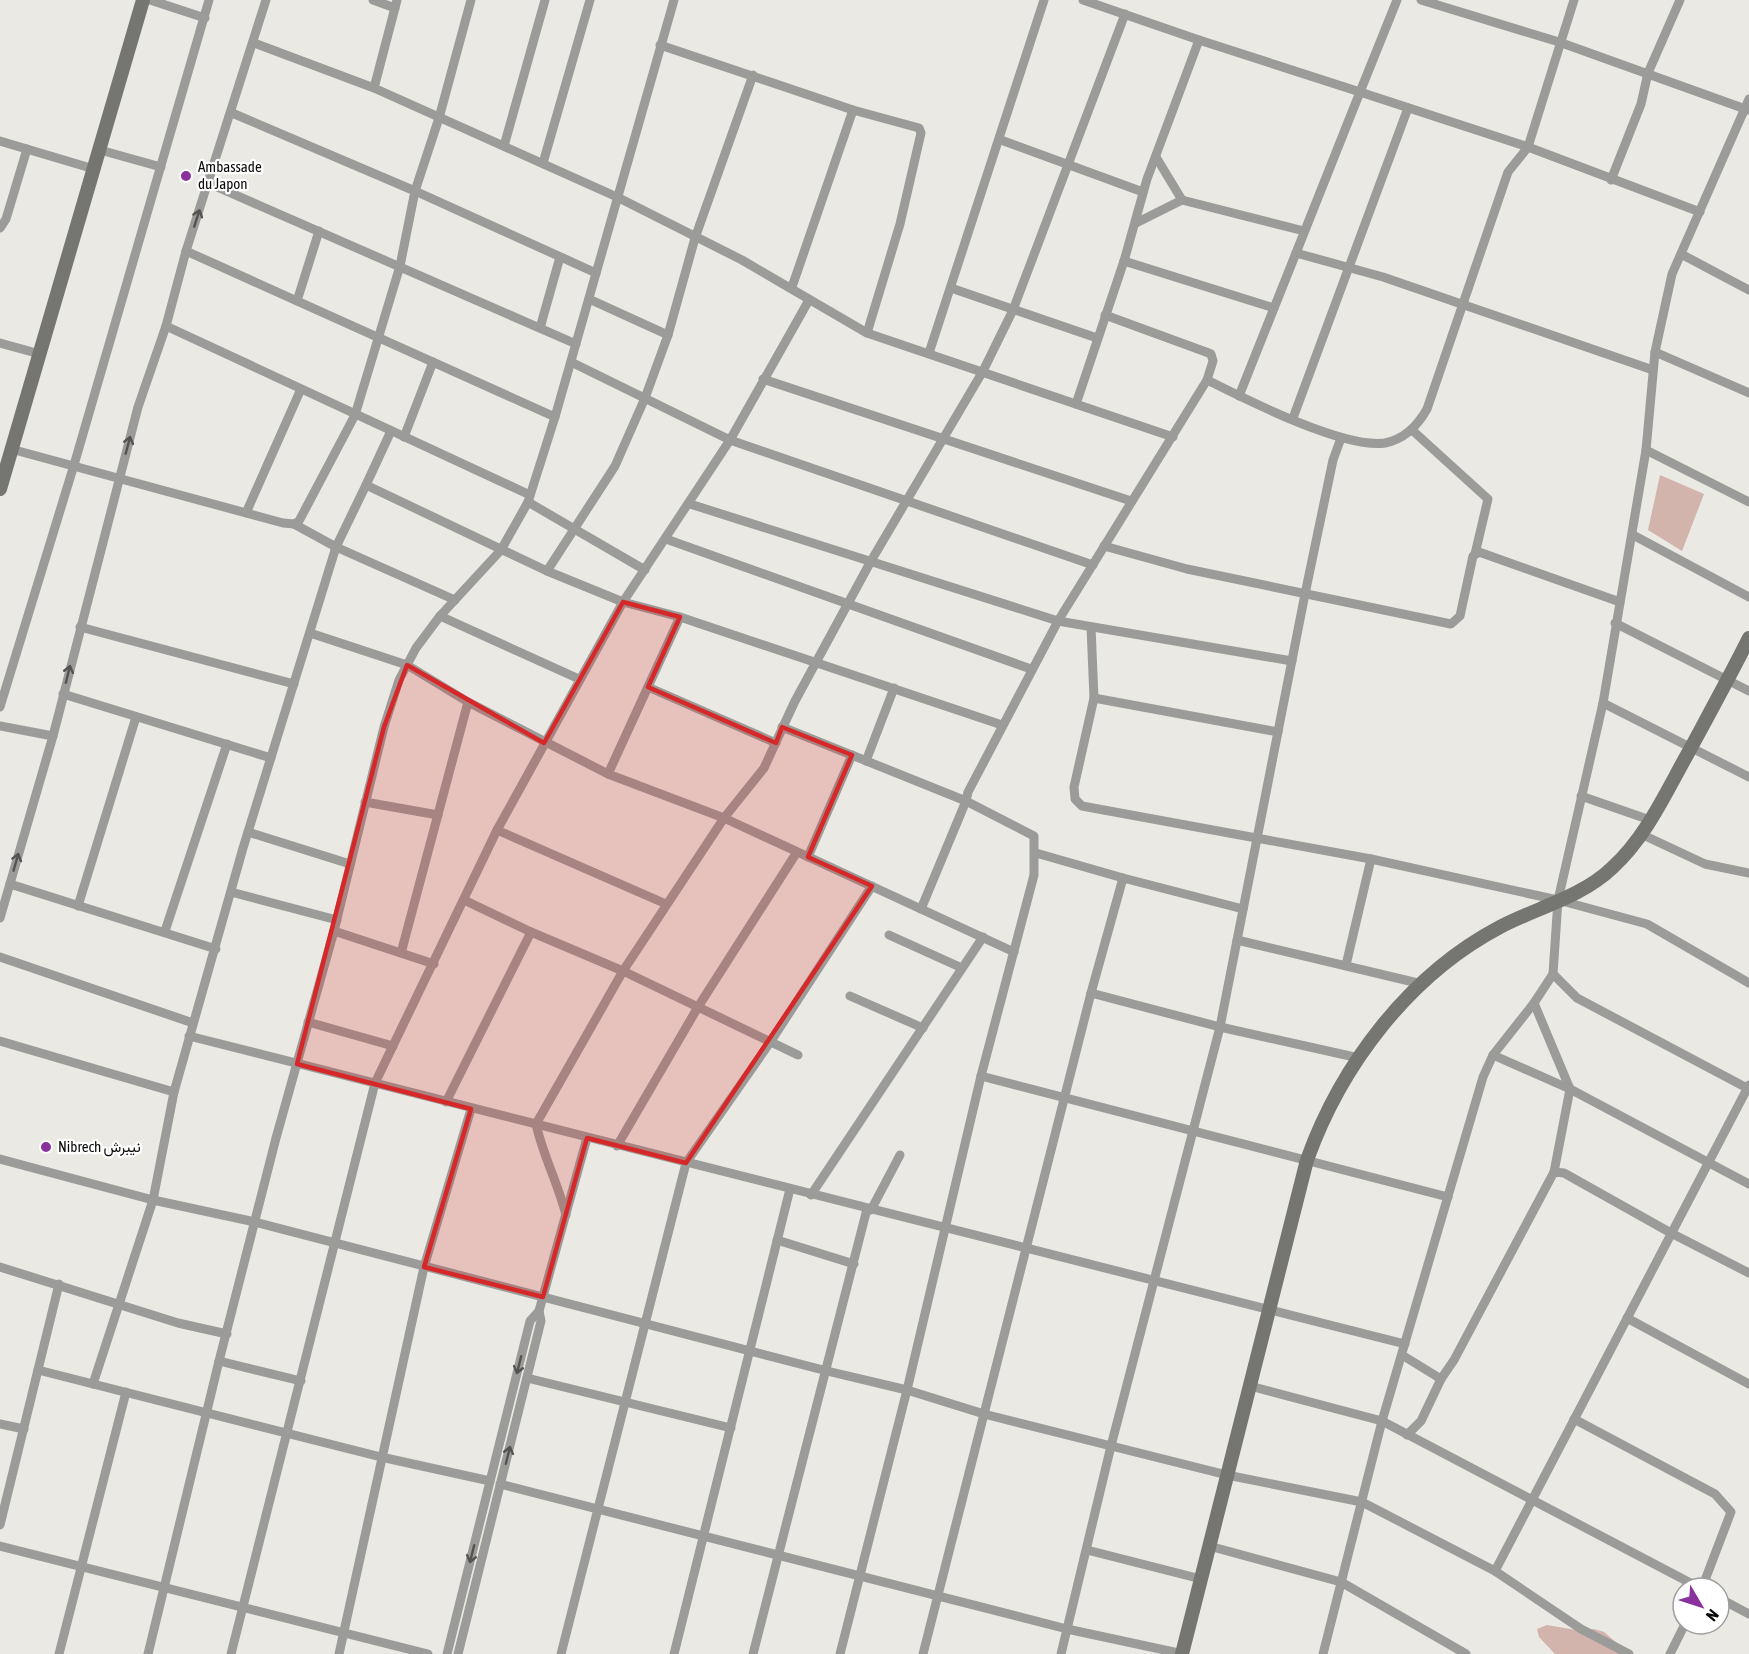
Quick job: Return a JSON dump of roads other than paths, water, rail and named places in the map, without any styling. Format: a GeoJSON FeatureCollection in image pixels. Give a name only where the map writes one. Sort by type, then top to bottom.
{"type":"FeatureCollection","features":[{"type":"Feature","properties":{"kind":"street"},"geometry":{"type":"LineString","coordinates":[[0,489],[143,0]]}},
{"type":"Feature","properties":{"kind":"street"},"geometry":{"type":"LineString","coordinates":[[150,0],[205,18]]}},
{"type":"Feature","properties":{"kind":"street"},"geometry":{"type":"LineString","coordinates":[[0,707],[74,465],[209,0]]}},
{"type":"Feature","properties":{"kind":"street"},"geometry":{"type":"LineString","coordinates":[[0,918],[53,736],[138,407],[166,326],[186,251],[232,113],[266,0]]}},
{"type":"Feature","properties":{"kind":"street"},"geometry":{"type":"LineString","coordinates":[[373,0],[396,4],[374,88]]}},
{"type":"Feature","properties":{"kind":"street"},"geometry":{"type":"LineString","coordinates":[[294,524],[303,517],[355,415],[400,266],[415,191],[439,118],[471,0]]}},
{"type":"Feature","properties":{"kind":"street"},"geometry":{"type":"LineString","coordinates":[[504,146],[545,0]]}},
{"type":"Feature","properties":{"kind":"street"},"geometry":{"type":"LineString","coordinates":[[543,163],[590,0]]}},
{"type":"Feature","properties":{"kind":"street"},"geometry":{"type":"LineString","coordinates":[[148,1654],[219,1362],[337,920],[384,727],[407,664],[416,648],[440,616],[501,550],[529,499],[571,362],[674,0]]}},
{"type":"Feature","properties":{"kind":"street"},"geometry":{"type":"LineString","coordinates":[[929,353],[1001,140],[1044,0]]}},
{"type":"Feature","properties":{"kind":"street"},"geometry":{"type":"LineString","coordinates":[[1083,0],[1527,147],[1700,212]]}},
{"type":"Feature","properties":{"kind":"street"},"geometry":{"type":"LineString","coordinates":[[1239,396],[1397,0]]}},
{"type":"Feature","properties":{"kind":"street"},"geometry":{"type":"LineString","coordinates":[[1421,0],[1559,42],[1747,109]]}},
{"type":"Feature","properties":{"kind":"street"},"geometry":{"type":"LineString","coordinates":[[1207,380],[1239,396],[1341,438],[1368,444],[1387,442],[1412,430],[1427,409],[1508,172],[1527,147],[1574,0]]}},
{"type":"Feature","properties":{"kind":"street"},"geometry":{"type":"LineString","coordinates":[[1611,180],[1641,104],[1648,73],[1680,0]]}},
{"type":"Feature","properties":{"kind":"street"},"geometry":{"type":"LineString","coordinates":[[566,1215],[557,1183],[541,1148],[536,1124],[623,971],[724,818],[764,768],[782,728],[871,561],[942,437],[983,371],[1014,309],[1125,14]]}},
{"type":"Feature","properties":{"kind":"street"},"geometry":{"type":"LineString","coordinates":[[1076,404],[1124,261],[1143,192],[1199,40]]}},
{"type":"Feature","properties":{"kind":"street"},"geometry":{"type":"LineString","coordinates":[[254,43],[374,88],[617,197],[792,287],[809,300],[867,333],[1173,437]]}},
{"type":"Feature","properties":{"kind":"street"},"geometry":{"type":"LineString","coordinates":[[660,45],[853,110],[913,124],[921,133],[900,224],[867,333]]}},
{"type":"Feature","properties":{"kind":"street"},"geometry":{"type":"LineString","coordinates":[[546,571],[615,466],[645,398],[668,335],[695,238],[753,75]]}},
{"type":"Feature","properties":{"kind":"street"},"geometry":{"type":"LineString","coordinates":[[1323,1654],[1383,1421],[1483,1077],[1493,1055],[1534,1003],[1553,974],[1558,900],[1603,703],[1646,450],[1655,352],[1672,274],[1747,109],[1749,99]]}},
{"type":"Feature","properties":{"kind":"street"},"geometry":{"type":"LineString","coordinates":[[1293,418],[1407,108]]}},
{"type":"Feature","properties":{"kind":"street"},"geometry":{"type":"LineString","coordinates":[[792,287],[853,110]]}},
{"type":"Feature","properties":{"kind":"street"},"geometry":{"type":"LineString","coordinates":[[232,113],[415,191],[596,273]]}},
{"type":"Feature","properties":{"kind":"street"},"geometry":{"type":"LineString","coordinates":[[1001,140],[1143,192]]}},
{"type":"Feature","properties":{"kind":"street"},"geometry":{"type":"LineString","coordinates":[[0,141],[94,169]]}},
{"type":"Feature","properties":{"kind":"street"},"geometry":{"type":"LineString","coordinates":[[0,228],[6,219],[27,149]]}},
{"type":"Feature","properties":{"kind":"street"},"geometry":{"type":"LineString","coordinates":[[100,150],[161,166]]}},
{"type":"Feature","properties":{"kind":"street"},"geometry":{"type":"LineString","coordinates":[[1156,157],[1182,200]]}},
{"type":"Feature","properties":{"kind":"street"},"geometry":{"type":"LineString","coordinates":[[208,183],[576,344]]}},
{"type":"Feature","properties":{"kind":"street"},"geometry":{"type":"LineString","coordinates":[[1136,223],[1182,200],[1304,231]]}},
{"type":"Feature","properties":{"kind":"street"},"geometry":{"type":"LineString","coordinates":[[297,301],[319,231]]}},
{"type":"Feature","properties":{"kind":"street"},"geometry":{"type":"LineString","coordinates":[[186,251],[555,417]]}},
{"type":"Feature","properties":{"kind":"street"},"geometry":{"type":"LineString","coordinates":[[1296,253],[1430,292],[1461,306],[1653,370]]}},
{"type":"Feature","properties":{"kind":"street"},"geometry":{"type":"LineString","coordinates":[[1681,254],[1749,290]]}},
{"type":"Feature","properties":{"kind":"street"},"geometry":{"type":"LineString","coordinates":[[540,328],[560,257]]}},
{"type":"Feature","properties":{"kind":"street"},"geometry":{"type":"LineString","coordinates":[[1124,261],[1274,308]]}},
{"type":"Feature","properties":{"kind":"street"},"geometry":{"type":"LineString","coordinates":[[951,288],[1097,338]]}},
{"type":"Feature","properties":{"kind":"street"},"geometry":{"type":"LineString","coordinates":[[589,299],[668,335]]}},
{"type":"Feature","properties":{"kind":"street"},"geometry":{"type":"LineString","coordinates":[[231,1654],[375,1083],[434,964],[496,830],[579,679],[623,602],[690,504],[730,440],[809,300]]}},
{"type":"Feature","properties":{"kind":"street"},"geometry":{"type":"LineString","coordinates":[[921,909],[966,801],[1031,669],[1131,501],[1207,380],[1213,361],[1211,354],[1105,315]]}},
{"type":"Feature","properties":{"kind":"street"},"geometry":{"type":"LineString","coordinates":[[166,326],[404,437],[529,499],[572,529],[645,570]]}},
{"type":"Feature","properties":{"kind":"street"},"geometry":{"type":"LineString","coordinates":[[0,343],[40,354]]}},
{"type":"Feature","properties":{"kind":"street"},"geometry":{"type":"LineString","coordinates":[[1655,352],[1749,393]]}},
{"type":"Feature","properties":{"kind":"street"},"geometry":{"type":"LineString","coordinates":[[404,437],[433,362]]}},
{"type":"Feature","properties":{"kind":"street"},"geometry":{"type":"LineString","coordinates":[[571,362],[730,440],[1093,565]]}},
{"type":"Feature","properties":{"kind":"street"},"geometry":{"type":"LineString","coordinates":[[763,379],[1131,501]]}},
{"type":"Feature","properties":{"kind":"street"},"geometry":{"type":"LineString","coordinates":[[246,513],[300,389]]}},
{"type":"Feature","properties":{"kind":"street"},"geometry":{"type":"LineString","coordinates":[[1104,546],[1187,569],[1451,624],[1460,616],[1489,503],[1488,499],[1412,430]]}},
{"type":"Feature","properties":{"kind":"street"},"geometry":{"type":"LineString","coordinates":[[93,1384],[153,1200],[174,1092],[189,1036],[248,832],[336,547],[391,431]]}},
{"type":"Feature","properties":{"kind":"street"},"geometry":{"type":"LineString","coordinates":[[1061,1654],[1153,1281],[1220,1027],[1305,594],[1333,460],[1341,438]]}},
{"type":"Feature","properties":{"kind":"street"},"geometry":{"type":"LineString","coordinates":[[11,449],[294,524],[336,547],[455,600]]}},
{"type":"Feature","properties":{"kind":"street"},"geometry":{"type":"LineString","coordinates":[[1646,450],[1749,502]]}},
{"type":"Feature","properties":{"kind":"street"},"geometry":{"type":"LineString","coordinates":[[366,485],[546,571],[623,602],[680,617],[1002,726]]}},
{"type":"Feature","properties":{"kind":"street"},"geometry":{"type":"LineString","coordinates":[[690,504],[1058,621],[1292,661]]}},
{"type":"Feature","properties":{"kind":"street"},"geometry":{"type":"LineString","coordinates":[[1633,535],[1749,597]]}},
{"type":"Feature","properties":{"kind":"street"},"geometry":{"type":"LineString","coordinates":[[666,538],[1031,669]]}},
{"type":"Feature","properties":{"kind":"street"},"geometry":{"type":"LineString","coordinates":[[1476,554],[1479,552],[1620,602]]}},
{"type":"Feature","properties":{"kind":"street"},"geometry":{"type":"LineString","coordinates":[[440,616],[579,679]]}},
{"type":"Feature","properties":{"kind":"street"},"geometry":{"type":"LineString","coordinates":[[608,774],[680,617]]}},
{"type":"Feature","properties":{"kind":"street"},"geometry":{"type":"LineString","coordinates":[[1615,623],[1749,691]]}},
{"type":"Feature","properties":{"kind":"street"},"geometry":{"type":"LineString","coordinates":[[80,627],[294,684]]}},
{"type":"Feature","properties":{"kind":"street"},"geometry":{"type":"LineString","coordinates":[[1091,627],[1094,698],[1074,787],[1075,799],[1082,806],[1371,859],[1558,900],[1647,924],[1749,983]]}},
{"type":"Feature","properties":{"kind":"street"},"geometry":{"type":"LineString","coordinates":[[310,633],[407,664],[468,702],[608,774],[724,818],[1014,952]]}},
{"type":"Feature","properties":{"kind":"street"},"geometry":{"type":"LineString","coordinates":[[500,1484],[1067,1629],[1182,1654],[1307,1160],[1325,1116],[1359,1058],[1380,1028],[1422,984],[1482,937],[1558,900],[1611,870],[1650,820],[1749,638]]}},
{"type":"Feature","properties":{"kind":"street"},"geometry":{"type":"LineString","coordinates":[[648,687],[776,743]]}},
{"type":"Feature","properties":{"kind":"street"},"geometry":{"type":"LineString","coordinates":[[866,761],[894,688]]}},
{"type":"Feature","properties":{"kind":"street"},"geometry":{"type":"LineString","coordinates":[[63,694],[271,758]]}},
{"type":"Feature","properties":{"kind":"street"},"geometry":{"type":"LineString","coordinates":[[1094,698],[1278,732]]}},
{"type":"Feature","properties":{"kind":"street"},"geometry":{"type":"LineString","coordinates":[[401,953],[468,702]]}},
{"type":"Feature","properties":{"kind":"street"},"geometry":{"type":"LineString","coordinates":[[1603,703],[1749,777]]}},
{"type":"Feature","properties":{"kind":"street"},"geometry":{"type":"LineString","coordinates":[[78,906],[136,717]]}},
{"type":"Feature","properties":{"kind":"street"},"geometry":{"type":"LineString","coordinates":[[0,726],[53,736]]}},
{"type":"Feature","properties":{"kind":"street"},"geometry":{"type":"LineString","coordinates":[[782,728],[966,801],[1028,831],[1034,836],[1036,853],[1034,875],[981,1076],[907,1390],[840,1654]]}},
{"type":"Feature","properties":{"kind":"street"},"geometry":{"type":"LineString","coordinates":[[165,932],[227,744]]}},
{"type":"Feature","properties":{"kind":"street"},"geometry":{"type":"LineString","coordinates":[[808,857],[852,755]]}},
{"type":"Feature","properties":{"kind":"street"},"geometry":{"type":"LineString","coordinates":[[1581,796],[1650,820]]}},
{"type":"Feature","properties":{"kind":"street"},"geometry":{"type":"LineString","coordinates":[[365,802],[438,815]]}},
{"type":"Feature","properties":{"kind":"street"},"geometry":{"type":"LineString","coordinates":[[496,830],[666,904]]}},
{"type":"Feature","properties":{"kind":"street"},"geometry":{"type":"LineString","coordinates":[[248,832],[350,864]]}},
{"type":"Feature","properties":{"kind":"street"},"geometry":{"type":"LineString","coordinates":[[1641,834],[1705,864],[1749,873]]}},
{"type":"Feature","properties":{"kind":"street"},"geometry":{"type":"LineString","coordinates":[[617,1146],[698,1007],[797,852]]}},
{"type":"Feature","properties":{"kind":"street"},"geometry":{"type":"LineString","coordinates":[[1036,853],[1243,909]]}},
{"type":"Feature","properties":{"kind":"street"},"geometry":{"type":"LineString","coordinates":[[1346,965],[1371,859]]}},
{"type":"Feature","properties":{"kind":"street"},"geometry":{"type":"LineString","coordinates":[[923,1654],[1091,993],[1123,878]]}},
{"type":"Feature","properties":{"kind":"street"},"geometry":{"type":"LineString","coordinates":[[10,884],[216,949]]}},
{"type":"Feature","properties":{"kind":"street"},"geometry":{"type":"LineString","coordinates":[[561,1654],[686,1163],[771,1041],[872,886]]}},
{"type":"Feature","properties":{"kind":"street"},"geometry":{"type":"LineString","coordinates":[[231,892],[337,920]]}},
{"type":"Feature","properties":{"kind":"street"},"geometry":{"type":"LineString","coordinates":[[464,900],[531,932],[623,971],[798,1055]]}},
{"type":"Feature","properties":{"kind":"street"},"geometry":{"type":"LineString","coordinates":[[334,931],[434,964]]}},
{"type":"Feature","properties":{"kind":"street"},"geometry":{"type":"LineString","coordinates":[[446,1102],[531,932]]}},
{"type":"Feature","properties":{"kind":"street"},"geometry":{"type":"LineString","coordinates":[[889,935],[963,968]]}},
{"type":"Feature","properties":{"kind":"street"},"geometry":{"type":"LineString","coordinates":[[811,1195],[983,937]]}},
{"type":"Feature","properties":{"kind":"street"},"geometry":{"type":"LineString","coordinates":[[1237,940],[1422,984]]}},
{"type":"Feature","properties":{"kind":"street"},"geometry":{"type":"LineString","coordinates":[[0,957],[193,1023]]}},
{"type":"Feature","properties":{"kind":"street"},"geometry":{"type":"LineString","coordinates":[[1495,1571],[1748,1088],[1577,998],[1553,974]]}},
{"type":"Feature","properties":{"kind":"street"},"geometry":{"type":"LineString","coordinates":[[1091,993],[1220,1027],[1359,1058]]}},
{"type":"Feature","properties":{"kind":"street"},"geometry":{"type":"LineString","coordinates":[[850,996],[923,1028]]}},
{"type":"Feature","properties":{"kind":"street"},"geometry":{"type":"LineString","coordinates":[[1407,1435],[1421,1421],[1441,1378],[1454,1360],[1554,1172],[1570,1089],[1534,1003]]}},
{"type":"Feature","properties":{"kind":"street"},"geometry":{"type":"LineString","coordinates":[[308,1022],[393,1046]]}},
{"type":"Feature","properties":{"kind":"street"},"geometry":{"type":"LineString","coordinates":[[189,1036],[1405,1344]]}},
{"type":"Feature","properties":{"kind":"street"},"geometry":{"type":"LineString","coordinates":[[0,1041],[174,1092]]}},
{"type":"Feature","properties":{"kind":"street"},"geometry":{"type":"LineString","coordinates":[[1493,1055],[1570,1089],[1707,1164],[1749,1184]]}},
{"type":"Feature","properties":{"kind":"street"},"geometry":{"type":"LineString","coordinates":[[981,1076],[1448,1197]]}},
{"type":"Feature","properties":{"kind":"street"},"geometry":{"type":"LineString","coordinates":[[339,1654],[423,1267],[471,1109]]}},
{"type":"Feature","properties":{"kind":"street"},"geometry":{"type":"LineString","coordinates":[[447,1654],[530,1321],[539,1311],[587,1138]]}},
{"type":"Feature","properties":{"kind":"street"},"geometry":{"type":"LineString","coordinates":[[753,1654],[869,1209],[900,1155]]}},
{"type":"Feature","properties":{"kind":"street"},"geometry":{"type":"LineString","coordinates":[[0,1159],[153,1200],[255,1221],[423,1267],[907,1390],[984,1414],[1227,1475],[1362,1502],[1495,1571],[1581,1629],[1629,1654]]}},
{"type":"Feature","properties":{"kind":"street"},"geometry":{"type":"LineString","coordinates":[[1554,1172],[1564,1173],[1671,1233],[1749,1273]]}},
{"type":"Feature","properties":{"kind":"street"},"geometry":{"type":"LineString","coordinates":[[674,1654],[790,1189]]}},
{"type":"Feature","properties":{"kind":"street"},"geometry":{"type":"LineString","coordinates":[[777,1240],[854,1264]]}},
{"type":"Feature","properties":{"kind":"street"},"geometry":{"type":"LineString","coordinates":[[0,1268],[59,1284],[178,1323],[227,1334]]}},
{"type":"Feature","properties":{"kind":"street"},"geometry":{"type":"LineString","coordinates":[[0,1525],[59,1284]]}},
{"type":"Feature","properties":{"kind":"street"},"geometry":{"type":"LineString","coordinates":[[458,1654],[541,1321],[539,1311]]}},
{"type":"Feature","properties":{"kind":"street"},"geometry":{"type":"LineString","coordinates":[[1627,1318],[1749,1384]]}},
{"type":"Feature","properties":{"kind":"street"},"geometry":{"type":"LineString","coordinates":[[1402,1355],[1441,1378]]}},
{"type":"Feature","properties":{"kind":"street"},"geometry":{"type":"LineString","coordinates":[[219,1362],[301,1381]]}},
{"type":"Feature","properties":{"kind":"street"},"geometry":{"type":"LineString","coordinates":[[38,1370],[381,1457],[490,1481]]}},
{"type":"Feature","properties":{"kind":"street"},"geometry":{"type":"LineString","coordinates":[[527,1378],[731,1428]]}},
{"type":"Feature","properties":{"kind":"street"},"geometry":{"type":"LineString","coordinates":[[1250,1386],[1383,1421],[1531,1501],[1678,1576]]}},
{"type":"Feature","properties":{"kind":"street"},"geometry":{"type":"LineString","coordinates":[[60,1654],[126,1392]]}},
{"type":"Feature","properties":{"kind":"street"},"geometry":{"type":"LineString","coordinates":[[1574,1419],[1715,1494],[1731,1512],[1706,1576]]}},
{"type":"Feature","properties":{"kind":"street"},"geometry":{"type":"LineString","coordinates":[[0,1424],[24,1428]]}},
{"type":"Feature","properties":{"kind":"street"},"geometry":{"type":"LineString","coordinates":[[0,1546],[428,1654]]}},
{"type":"Feature","properties":{"kind":"street"},"geometry":{"type":"LineString","coordinates":[[1209,1546],[1341,1582],[1466,1654]]}},
{"type":"Feature","properties":{"kind":"street"},"geometry":{"type":"LineString","coordinates":[[1087,1550],[1201,1579]]}},
{"type":"Feature","properties":{"kind":"street"},"geometry":{"type":"LineString","coordinates":[[1731,1604],[1749,1614]]}},
{"type":"Feature","properties":{"kind":"street"},"geometry":{"type":"LineString","coordinates":[[1670,1654],[1679,1636]]}},
{"type":"Feature","properties":{"kind":"place","name":"Ambassade du Japon"},"geometry":{"type":"Point","coordinates":[186,176]}},
{"type":"Feature","properties":{"kind":"place","name":"Nibrech نيبرش"},"geometry":{"type":"Point","coordinates":[46,1147]}}]}
